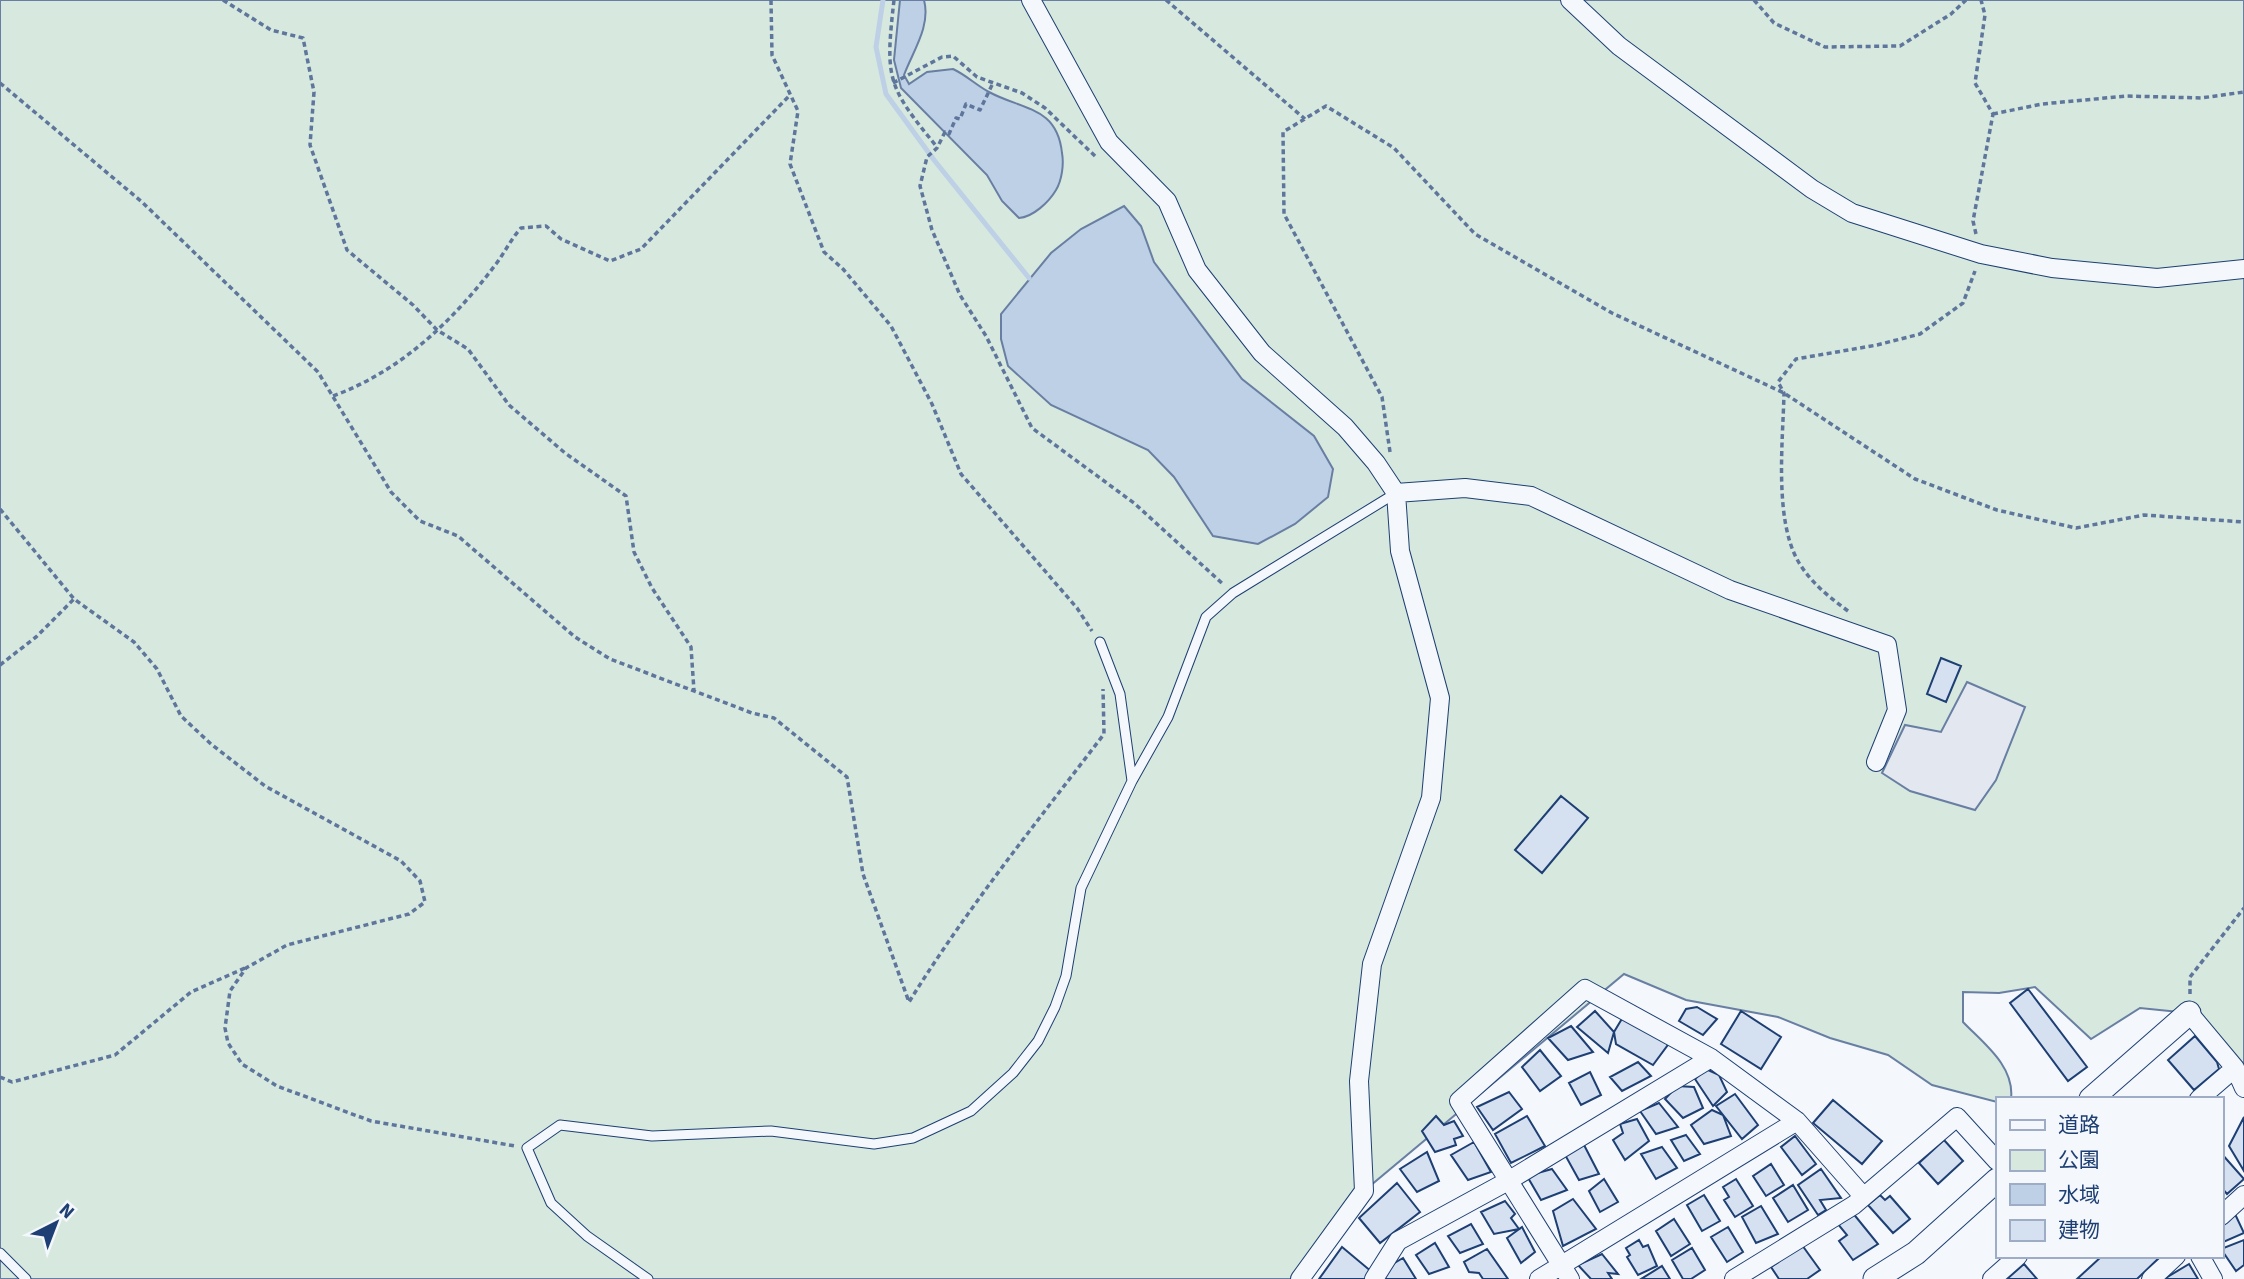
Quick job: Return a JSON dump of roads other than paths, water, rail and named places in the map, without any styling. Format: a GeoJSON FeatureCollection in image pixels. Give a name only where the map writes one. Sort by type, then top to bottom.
{"type":"FeatureCollection","features":[{"type":"Feature","properties":{"kind":"street"},"geometry":{"type":"LineString","coordinates":[[1031,0],[1109,142],[1167,201],[1203,279],[1262,353],[1345,427],[1376,463],[1396,492],[1400,551],[1440,698],[1431,798],[1372,964],[1359,1081],[1364,1191],[1300,1279]]}},
{"type":"Feature","properties":{"kind":"street"},"geometry":{"type":"LineString","coordinates":[[1570,0],[1619,46],[1812,189],[1852,212],[1981,254],[2052,268],[2157,278],[2244,269]]}},
{"type":"Feature","properties":{"kind":"street"},"geometry":{"type":"LineString","coordinates":[[1396,492],[1465,488],[1531,496],[1730,590],[1887,645],[1897,710],[1876,762]]}},
{"type":"Feature","properties":{"kind":"street"},"geometry":{"type":"LineString","coordinates":[[1566,1272],[1459,1101],[1585,989],[1711,1058],[1797,1121],[1863,1196]]}},
{"type":"Feature","properties":{"kind":"street"},"geometry":{"type":"LineString","coordinates":[[2093,1097],[2189,1013],[2235,1068],[2244,1088]]}},
{"type":"Feature","properties":{"kind":"street"},"geometry":{"type":"LineString","coordinates":[[1374,1279],[1398,1241],[1508,1181],[1711,1058]]}},
{"type":"Feature","properties":{"kind":"street"},"geometry":{"type":"LineString","coordinates":[[2201,1097],[2235,1068]]}},
{"type":"Feature","properties":{"kind":"street"},"geometry":{"type":"LineString","coordinates":[[1734,1279],[1854,1205],[1956,1117],[1996,1160]]}},
{"type":"Feature","properties":{"kind":"street"},"geometry":{"type":"LineString","coordinates":[[1539,1279],[1566,1272],[1797,1121]]}},
{"type":"Feature","properties":{"kind":"street"},"geometry":{"type":"LineString","coordinates":[[1875,1279],[1916,1253],[1996,1181]]}},
{"type":"Feature","properties":{"kind":"street"},"geometry":{"type":"LineString","coordinates":[[2223,1214],[2244,1195]]}},
{"type":"Feature","properties":{"kind":"street"},"geometry":{"type":"LineString","coordinates":[[1992,1279],[2016,1258]]}},
{"type":"Feature","properties":{"kind":"street"},"geometry":{"type":"LineString","coordinates":[[2151,1279],[2174,1258]]}},
{"type":"Feature","properties":{"kind":"street"},"geometry":{"type":"LineString","coordinates":[[2201,1258],[2213,1279]]}},
{"type":"Feature","properties":{"kind":"lane"},"geometry":{"type":"LineString","coordinates":[[648,1279],[587,1236],[551,1203],[527,1148],[560,1125],[652,1136],[771,1131],[874,1144],[913,1138],[971,1111],[1013,1073],[1038,1041],[1049,1019],[1066,976],[1081,888],[1132,781],[1168,717],[1206,617],[1233,593],[1396,492]]}},
{"type":"Feature","properties":{"kind":"lane"},"geometry":{"type":"LineString","coordinates":[[1100,642],[1120,694],[1132,781]]}},
{"type":"Feature","properties":{"kind":"lane"},"geometry":{"type":"LineString","coordinates":[[0,1253],[26,1279]]}},
{"type":"Feature","properties":{"kind":"water"},"geometry":{"type":"Polygon","coordinates":[[[900,0],[924,0],[926,10],[920,38],[904,75],[909,84],[927,72],[953,69],[989,92],[1036,112],[1053,126],[1062,153],[1061,177],[1053,195],[1035,212],[1019,218],[1002,201],[987,175],[901,88],[894,60],[900,0]]]}},
{"type":"Feature","properties":{"kind":"water"},"geometry":{"type":"Polygon","coordinates":[[[1124,206],[1141,226],[1154,262],[1242,379],[1314,436],[1333,469],[1328,497],[1295,524],[1258,544],[1213,536],[1174,477],[1148,450],[1051,405],[1008,366],[1001,339],[1001,314],[1051,253],[1081,229],[1124,206]]]}},
{"type":"Feature","properties":{"kind":"waterway"},"geometry":{"type":"LineString","coordinates":[[883,0],[876,47],[886,94],[934,160],[1029,278]]}}]}
